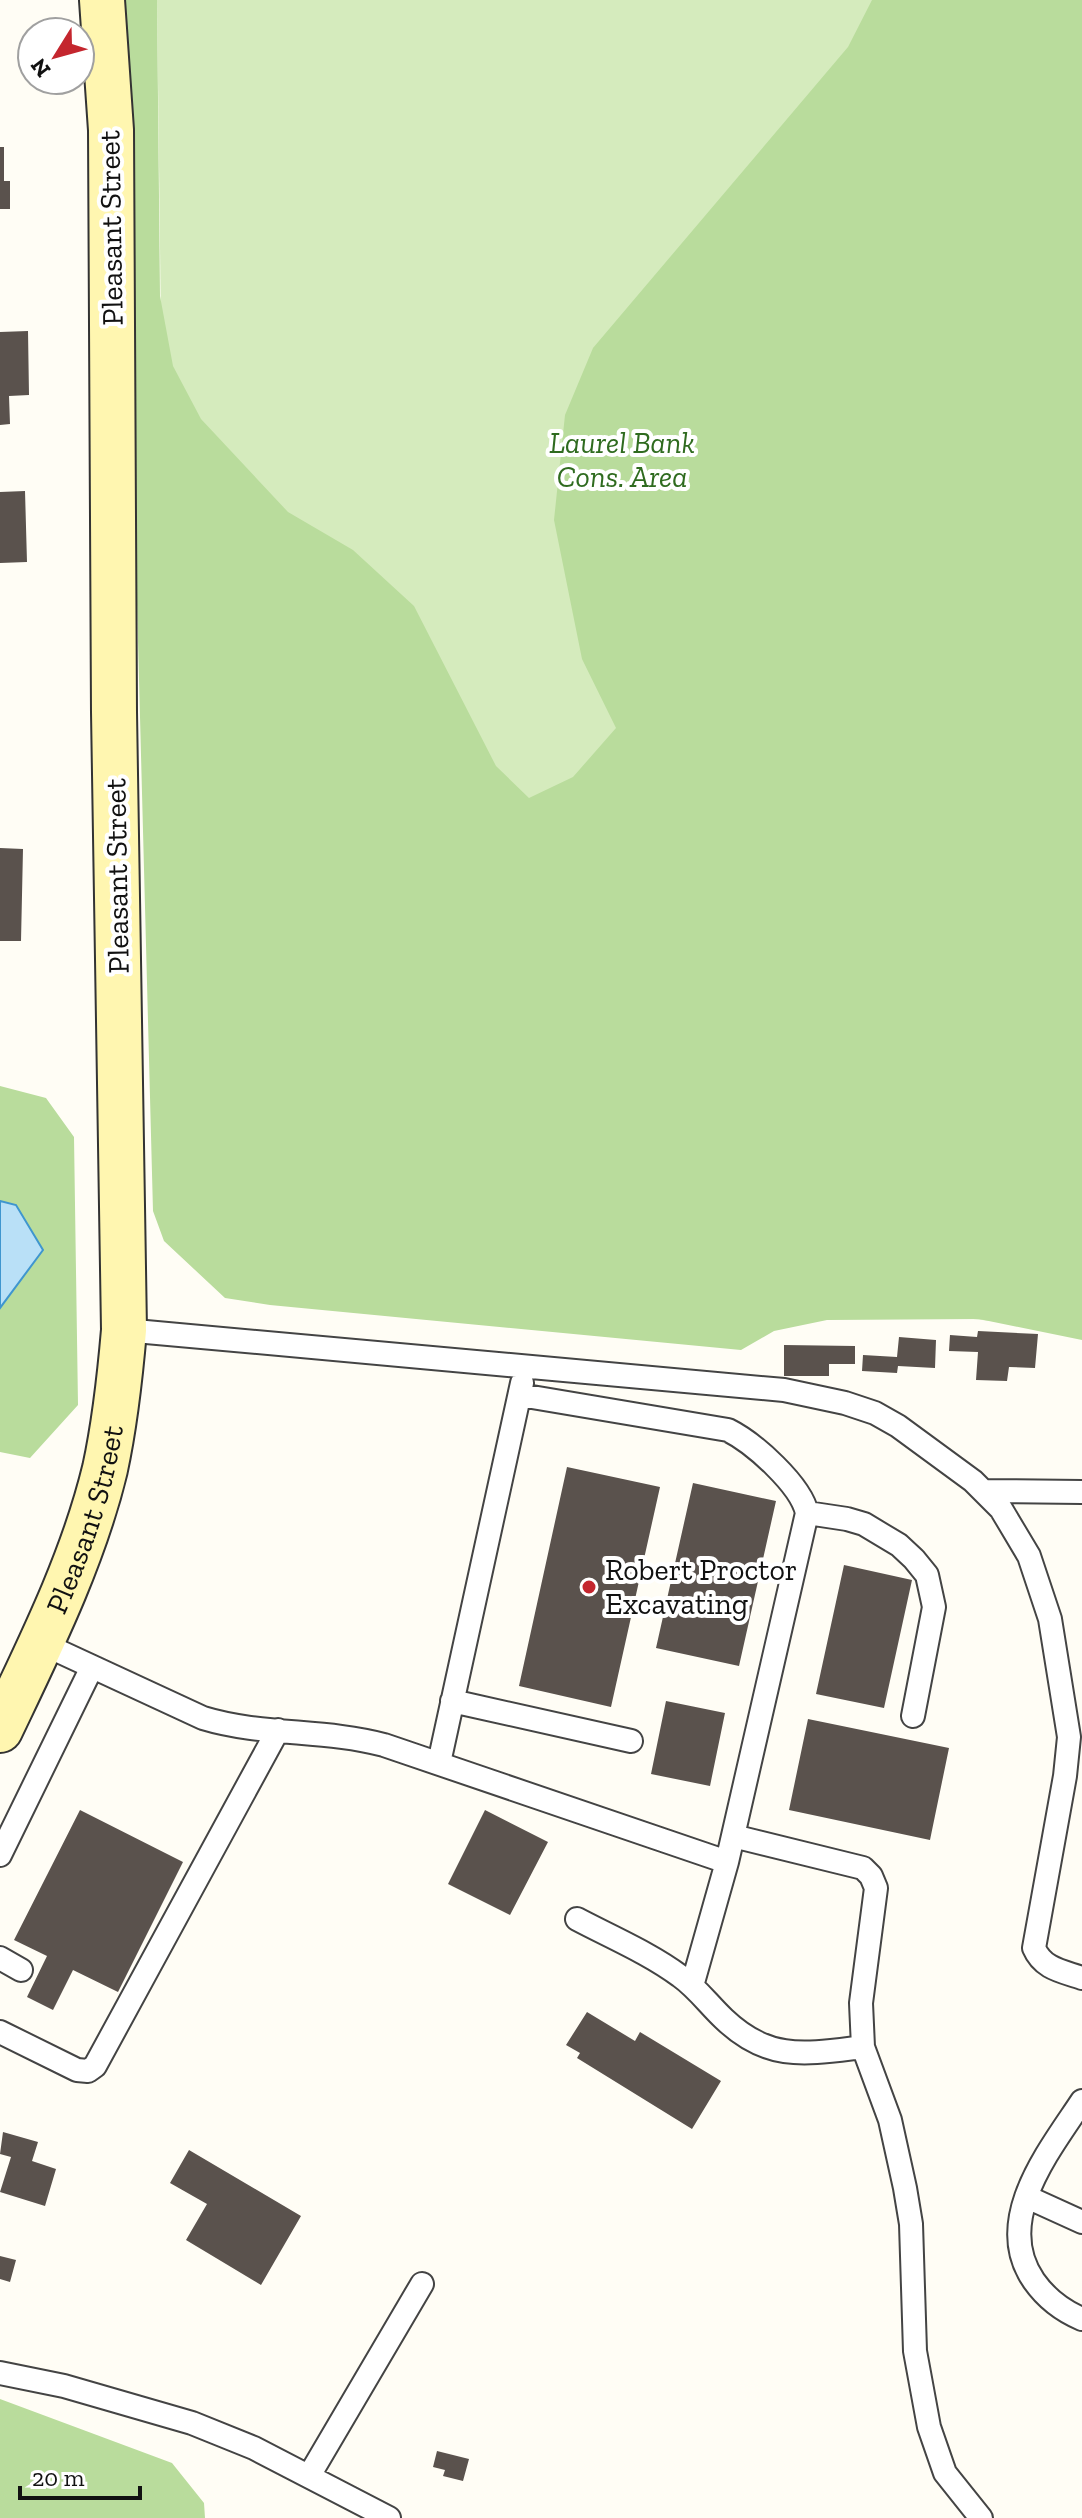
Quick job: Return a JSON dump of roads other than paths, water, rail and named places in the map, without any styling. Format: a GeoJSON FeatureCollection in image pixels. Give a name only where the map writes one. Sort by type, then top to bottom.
{"type":"FeatureCollection","features":[{"type":"Feature","properties":{"kind":"street","name":"Pleasant Street"},"geometry":{"type":"LineString","coordinates":[[0,1730],[77,1557],[104,1471],[114,1424],[124,1330],[114,712],[111,130],[102,0]]}},
{"type":"Feature","properties":{"kind":"lane"},"geometry":{"type":"LineString","coordinates":[[124,1330],[784,1390],[845,1403],[875,1413],[898,1426],[983,1491],[1001,1509],[1029,1556],[1039,1581],[1076,1738],[1065,1776],[1034,1948],[1038,1958],[1048,1967],[1082,1978]]}},
{"type":"Feature","properties":{"kind":"lane"},"geometry":{"type":"LineString","coordinates":[[439,1763],[526,1366]]}},
{"type":"Feature","properties":{"kind":"lane"},"geometry":{"type":"LineString","coordinates":[[520,1395],[728,1430],[755,1447],[800,1494],[807,1513],[727,1862],[692,1986]]}},
{"type":"Feature","properties":{"kind":"lane"},"geometry":{"type":"LineString","coordinates":[[983,1491],[1082,1492]]}},
{"type":"Feature","properties":{"kind":"lane"},"geometry":{"type":"LineString","coordinates":[[807,1513],[864,1524],[899,1545],[927,1575],[934,1607],[913,1716]]}},
{"type":"Feature","properties":{"kind":"lane"},"geometry":{"type":"LineString","coordinates":[[41,1643],[203,1718],[227,1726],[353,1737],[439,1763],[727,1862]]}},
{"type":"Feature","properties":{"kind":"lane"},"geometry":{"type":"LineString","coordinates":[[0,1855],[92,1667]]}},
{"type":"Feature","properties":{"kind":"lane"},"geometry":{"type":"LineString","coordinates":[[452,1701],[631,1741]]}},
{"type":"Feature","properties":{"kind":"lane"},"geometry":{"type":"LineString","coordinates":[[0,2032],[77,2070],[88,2071],[95,2066],[278,1730]]}},
{"type":"Feature","properties":{"kind":"lane"},"geometry":{"type":"LineString","coordinates":[[733,1836],[863,1868],[876,1888],[861,2003],[863,2047],[890,2120],[905,2188],[911,2224],[915,2351],[929,2427],[945,2473],[981,2518]]}},
{"type":"Feature","properties":{"kind":"lane"},"geometry":{"type":"LineString","coordinates":[[577,1919],[664,1965],[692,1986],[739,2032],[769,2049],[807,2054],[863,2047]]}},
{"type":"Feature","properties":{"kind":"lane"},"geometry":{"type":"LineString","coordinates":[[0,1958],[21,1970]]}},
{"type":"Feature","properties":{"kind":"lane"},"geometry":{"type":"LineString","coordinates":[[1082,2101],[1045,2157],[1019,2223],[1021,2258],[1033,2280],[1049,2298],[1082,2319]]}},
{"type":"Feature","properties":{"kind":"lane"},"geometry":{"type":"LineString","coordinates":[[1027,2197],[1082,2222]]}},
{"type":"Feature","properties":{"kind":"lane"},"geometry":{"type":"LineString","coordinates":[[309,2476],[422,2284]]}},
{"type":"Feature","properties":{"kind":"lane"},"geometry":{"type":"LineString","coordinates":[[0,2373],[64,2386],[192,2423],[254,2448],[389,2518]]}},
{"type":"Feature","properties":{"kind":"water"},"geometry":{"type":"Polygon","coordinates":[[[0,1201],[16,1205],[43,1250],[0,1308],[0,1201]]]}},
{"type":"Feature","properties":{"kind":"place","name":"Robert Proctor Excavating"},"geometry":{"type":"Point","coordinates":[589,1587]}},
{"type":"Feature","properties":{"kind":"park label","name":"Laurel Bank Cons. Area"},"geometry":{"type":"Point","coordinates":[622,460]}}]}
